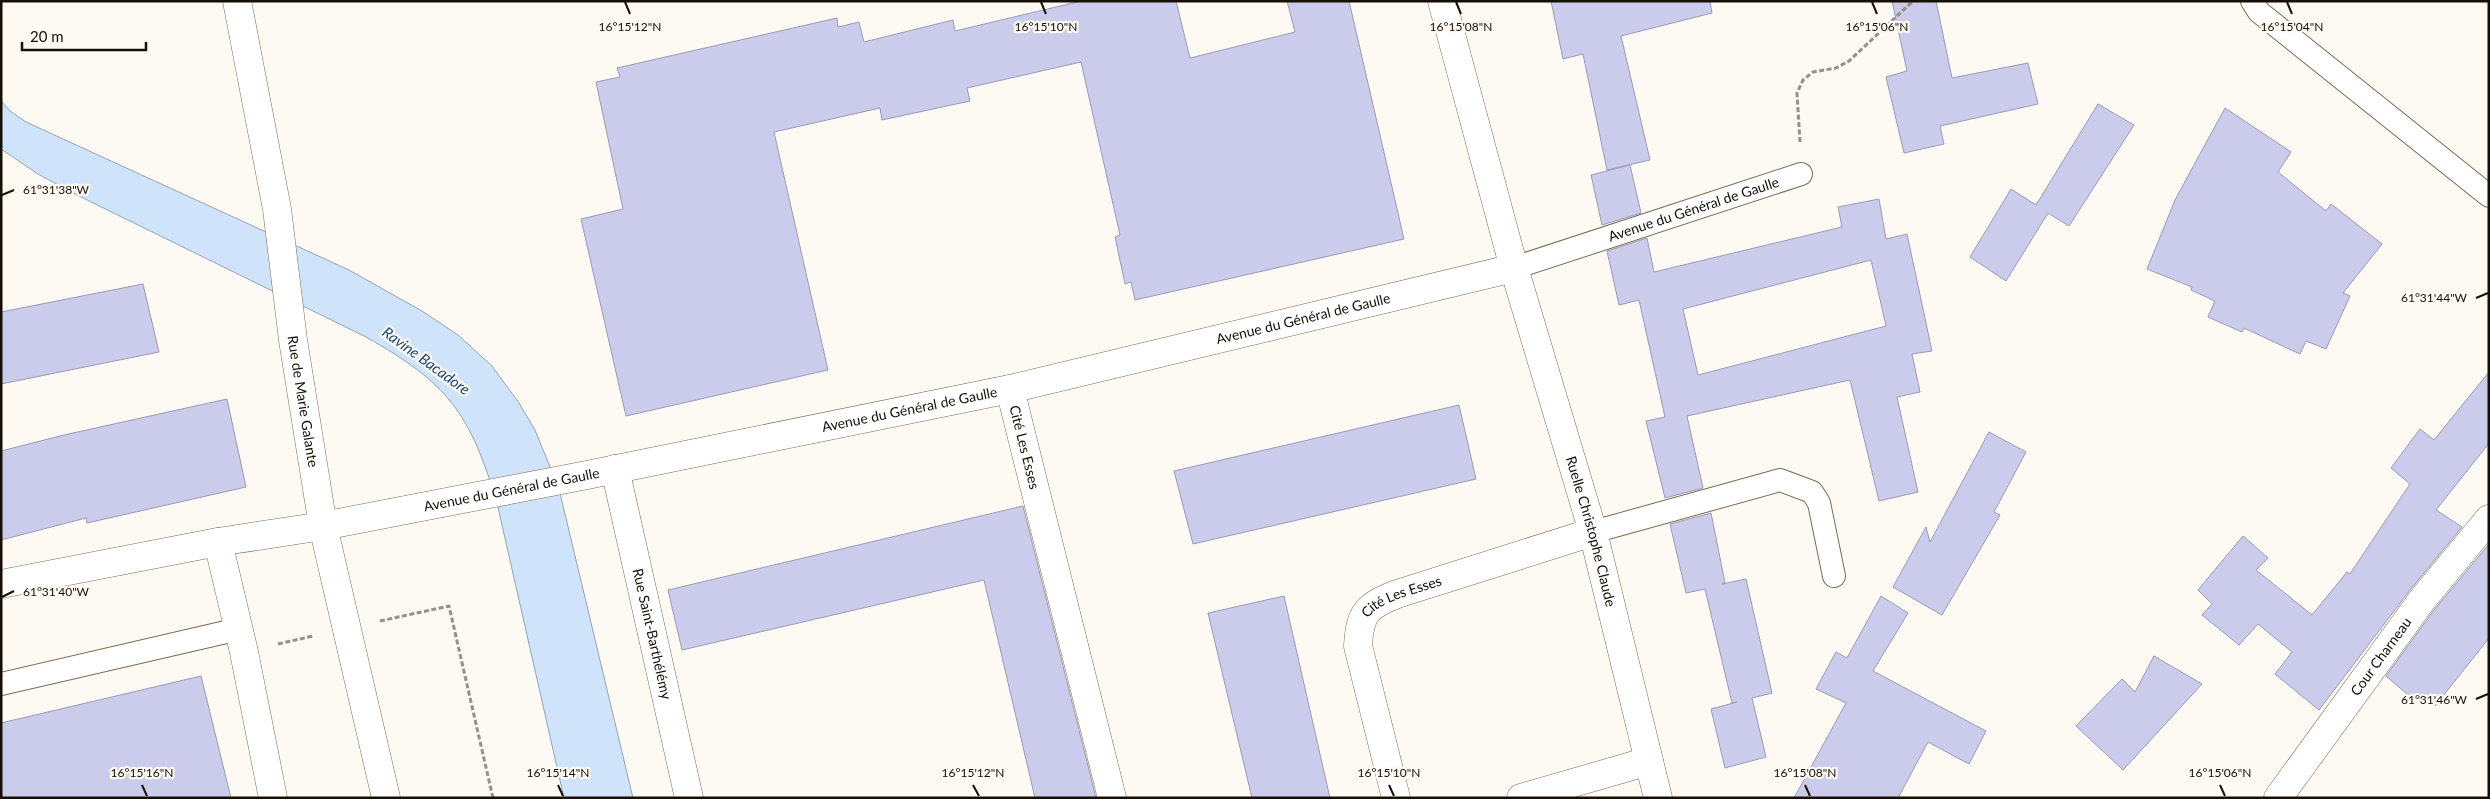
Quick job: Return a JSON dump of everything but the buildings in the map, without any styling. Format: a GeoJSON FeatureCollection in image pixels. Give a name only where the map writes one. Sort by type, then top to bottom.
{"type":"FeatureCollection","features":[{"type":"Feature","properties":{"kind":"street","name":"Rue de Marie Galante"},"geometry":{"type":"LineString","coordinates":[[237,1],[277,209],[293,340],[323,526],[386,798]]}},
{"type":"Feature","properties":{"kind":"street","name":"Ruelle Christophe Claude"},"geometry":{"type":"LineString","coordinates":[[1442,1],[1514,268],[1593,532],[1658,798]]}},
{"type":"Feature","properties":{"kind":"street","name":"Avenue du Général de Gaulle"},"geometry":{"type":"LineString","coordinates":[[1,584],[218,542],[323,526],[587,475],[1010,388],[1514,268]]}},
{"type":"Feature","properties":{"kind":"street","name":"Cité Les Esses"},"geometry":{"type":"LineString","coordinates":[[1010,388],[1112,798]]}},
{"type":"Feature","properties":{"kind":"street","name":"Rue Saint-Barthélémy"},"geometry":{"type":"LineString","coordinates":[[615,469],[689,798]]}},
{"type":"Feature","properties":{"kind":"street","name":"Cour Charneau"},"geometry":{"type":"LineString","coordinates":[[2278,798],[2422,600],[2489,519]]}},
{"type":"Feature","properties":{"kind":"street","name":"Cité Les Esses"},"geometry":{"type":"LineString","coordinates":[[1396,798],[1358,646],[1359,624],[1365,614],[1374,603],[1397,594],[1593,532]]}},
{"type":"Feature","properties":{"kind":"street"},"geometry":{"type":"LineString","coordinates":[[218,542],[239,629],[274,798]]}},
{"type":"Feature","properties":{"kind":"street"},"geometry":{"type":"LineString","coordinates":[[1521,798],[1567,792],[1649,761]]}},
{"type":"Feature","properties":{"kind":"lane"},"geometry":{"type":"LineString","coordinates":[[2252,1],[2260,12],[2489,196]]}},
{"type":"Feature","properties":{"kind":"lane","name":"Avenue du Général de Gaulle"},"geometry":{"type":"LineString","coordinates":[[1514,268],[1801,174]]}},
{"type":"Feature","properties":{"kind":"lane"},"geometry":{"type":"LineString","coordinates":[[1593,532],[1780,480],[1812,492],[1819,503],[1834,576]]}},
{"type":"Feature","properties":{"kind":"lane"},"geometry":{"type":"LineString","coordinates":[[1,684],[239,629]]}},
{"type":"Feature","properties":{"kind":"path"},"geometry":{"type":"LineString","coordinates":[[1801,174],[1797,93],[1803,80],[1813,72],[1836,68],[1849,61],[1914,1]]}},
{"type":"Feature","properties":{"kind":"path"},"geometry":{"type":"LineString","coordinates":[[449,606],[493,798]]}},
{"type":"Feature","properties":{"kind":"path"},"geometry":{"type":"LineString","coordinates":[[275,645],[318,635]]}},
{"type":"Feature","properties":{"kind":"water","name":"Ravine Bacadore"},"geometry":{"type":"Polygon","coordinates":[[[1,101],[10,111],[26,122],[349,270],[422,311],[458,335],[492,366],[519,403],[535,430],[559,489],[633,798],[564,798],[497,503],[477,446],[452,403],[417,370],[366,337],[38,174],[1,149],[1,101]]]}}]}
